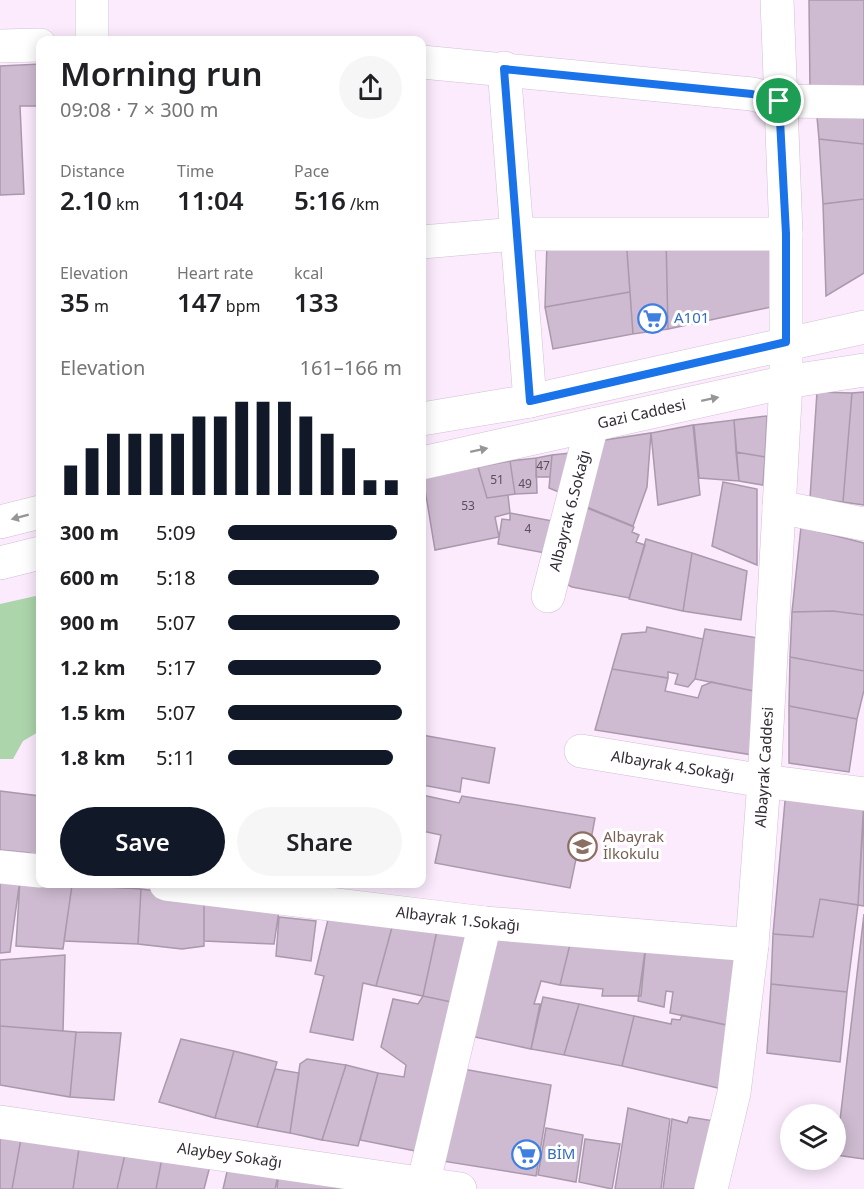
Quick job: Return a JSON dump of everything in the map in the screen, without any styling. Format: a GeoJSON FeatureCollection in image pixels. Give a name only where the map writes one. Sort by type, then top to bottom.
{"type":"FeatureCollection","features":[{"type":"Feature","properties":{"kind":"street"},"geometry":{"type":"LineString","coordinates":[[73,0],[73,36]]}},
{"type":"Feature","properties":{"kind":"street"},"geometry":{"type":"LineString","coordinates":[[92,36],[93,0]]}},
{"type":"Feature","properties":{"kind":"street","name":"Albayrak Caddesi"},"geometry":{"type":"LineString","coordinates":[[711,1189],[734,1093],[752,945],[764,781],[786,382],[786,234],[779,101],[777,0]]}},
{"type":"Feature","properties":{"kind":"street"},"geometry":{"type":"LineString","coordinates":[[0,46],[36,45]]}},
{"type":"Feature","properties":{"kind":"street"},"geometry":{"type":"LineString","coordinates":[[426,62],[752,94],[779,101],[864,102]]}},
{"type":"Feature","properties":{"kind":"street"},"geometry":{"type":"LineString","coordinates":[[504,69],[530,401]]}},
{"type":"Feature","properties":{"kind":"street"},"geometry":{"type":"LineString","coordinates":[[426,242],[516,234],[786,234]]}},
{"type":"Feature","properties":{"kind":"street"},"geometry":{"type":"LineString","coordinates":[[426,418],[530,401],[786,342],[864,327]]}},
{"type":"Feature","properties":{"kind":"street","name":"Gazi Caddesi"},"geometry":{"type":"LineString","coordinates":[[426,462],[786,382],[864,370]]}},
{"type":"Feature","properties":{"kind":"street","name":"Albayrak 6.Sokağı"},"geometry":{"type":"LineString","coordinates":[[548,597],[592,425]]}},
{"type":"Feature","properties":{"kind":"street"},"geometry":{"type":"LineString","coordinates":[[779,507],[864,524]]}},
{"type":"Feature","properties":{"kind":"street"},"geometry":{"type":"LineString","coordinates":[[0,522],[36,513]]}},
{"type":"Feature","properties":{"kind":"street"},"geometry":{"type":"LineString","coordinates":[[0,563],[36,554]]}},
{"type":"Feature","properties":{"kind":"street","name":"Albayrak 4.Sokağı"},"geometry":{"type":"LineString","coordinates":[[581,751],[764,781],[863,791]]}},
{"type":"Feature","properties":{"kind":"street"},"geometry":{"type":"LineString","coordinates":[[0,867],[36,871]]}},
{"type":"Feature","properties":{"kind":"street","name":"Albayrak 1.Sokağı"},"geometry":{"type":"LineString","coordinates":[[236,888],[375,896],[485,923],[752,945]]}},
{"type":"Feature","properties":{"kind":"street"},"geometry":{"type":"LineString","coordinates":[[423,1185],[485,923]]}},
{"type":"Feature","properties":{"kind":"street","name":"Alaybey Sokağı"},"geometry":{"type":"LineString","coordinates":[[0,1122],[460,1189]]}},
{"type":"Feature","properties":{"kind":"green space"},"geometry":{"type":"Polygon","coordinates":[[[36,596],[36,733],[23,741],[13,759],[0,759],[0,604],[36,596]]]}},
{"type":"Feature","properties":{"kind":"building"},"geometry":{"type":"Polygon","coordinates":[[[809,0],[864,0],[864,92],[810,89],[809,0]]]}},
{"type":"Feature","properties":{"kind":"building"},"geometry":{"type":"Polygon","coordinates":[[[36,64],[36,106],[20,106],[24,194],[0,195],[0,66],[36,64]]]}},
{"type":"Feature","properties":{"kind":"building"},"geometry":{"type":"Polygon","coordinates":[[[816,106],[864,107],[864,144],[819,139],[816,106]]]}},
{"type":"Feature","properties":{"kind":"building"},"geometry":{"type":"Polygon","coordinates":[[[819,139],[864,144],[864,199],[823,204],[819,139]]]}},
{"type":"Feature","properties":{"kind":"building"},"geometry":{"type":"Polygon","coordinates":[[[864,199],[864,273],[826,296],[823,204],[864,199]]]}},
{"type":"Feature","properties":{"kind":"building"},"geometry":{"type":"Polygon","coordinates":[[[666,237],[781,242],[785,304],[668,329],[666,237]]]}},
{"type":"Feature","properties":{"kind":"building"},"geometry":{"type":"Polygon","coordinates":[[[666,237],[668,329],[633,334],[626,238],[666,237]]]}},
{"type":"Feature","properties":{"kind":"building"},"geometry":{"type":"Polygon","coordinates":[[[626,238],[630,292],[545,307],[547,242],[626,238]]]}},
{"type":"Feature","properties":{"kind":"building"},"geometry":{"type":"Polygon","coordinates":[[[630,292],[633,334],[553,349],[545,307],[630,292]]]}},
{"type":"Feature","properties":{"kind":"building"},"geometry":{"type":"Polygon","coordinates":[[[817,392],[852,393],[843,502],[810,498],[817,392]]]}},
{"type":"Feature","properties":{"kind":"building"},"geometry":{"type":"Polygon","coordinates":[[[864,392],[864,505],[843,502],[852,393],[864,392]]]}},
{"type":"Feature","properties":{"kind":"building"},"geometry":{"type":"Polygon","coordinates":[[[767,416],[765,457],[736,452],[734,420],[767,416]]]}},
{"type":"Feature","properties":{"kind":"building"},"geometry":{"type":"Polygon","coordinates":[[[734,420],[739,481],[699,478],[694,425],[734,420]]]}},
{"type":"Feature","properties":{"kind":"building"},"geometry":{"type":"Polygon","coordinates":[[[693,425],[700,495],[658,505],[651,433],[693,425]]]}},
{"type":"Feature","properties":{"kind":"building"},"geometry":{"type":"Polygon","coordinates":[[[651,433],[647,487],[633,526],[577,503],[592,442],[651,433]]]}},
{"type":"Feature","properties":{"kind":"building"},"geometry":{"type":"Polygon","coordinates":[[[580,452],[571,497],[549,488],[552,455],[580,452]]]}},
{"type":"Feature","properties":{"kind":"building"},"geometry":{"type":"Polygon","coordinates":[[[736,452],[765,457],[763,485],[739,481],[736,452]]]}},
{"type":"Feature","properties":{"kind":"building"},"geometry":{"type":"Polygon","coordinates":[[[552,455],[550,477],[536,477],[536,458],[552,455]]]}},
{"type":"Feature","properties":{"kind":"building"},"geometry":{"type":"Polygon","coordinates":[[[536,458],[537,493],[515,494],[510,461],[536,458]]]}},
{"type":"Feature","properties":{"kind":"building"},"geometry":{"type":"Polygon","coordinates":[[[510,461],[515,494],[487,498],[478,467],[510,461]]]}},
{"type":"Feature","properties":{"kind":"building"},"geometry":{"type":"Polygon","coordinates":[[[478,467],[487,498],[508,495],[510,513],[495,517],[499,537],[435,550],[426,495],[426,476],[478,467]]]}},
{"type":"Feature","properties":{"kind":"building"},"geometry":{"type":"Polygon","coordinates":[[[723,482],[757,489],[757,565],[712,546],[723,482]]]}},
{"type":"Feature","properties":{"kind":"building"},"geometry":{"type":"Polygon","coordinates":[[[577,504],[634,527],[632,532],[639,535],[636,542],[645,545],[629,598],[572,587],[562,582],[577,504]]]}},
{"type":"Feature","properties":{"kind":"building"},"geometry":{"type":"Polygon","coordinates":[[[510,513],[558,522],[550,554],[498,544],[502,519],[510,520],[510,513]]]}},
{"type":"Feature","properties":{"kind":"building"},"geometry":{"type":"Polygon","coordinates":[[[801,527],[864,543],[864,615],[833,611],[792,612],[801,527]]]}},
{"type":"Feature","properties":{"kind":"building"},"geometry":{"type":"Polygon","coordinates":[[[646,539],[692,553],[683,611],[629,599],[646,539]]]}},
{"type":"Feature","properties":{"kind":"building"},"geometry":{"type":"Polygon","coordinates":[[[692,553],[747,571],[741,620],[683,611],[692,553]]]}},
{"type":"Feature","properties":{"kind":"building"},"geometry":{"type":"Polygon","coordinates":[[[833,611],[864,615],[864,671],[790,657],[792,612],[833,611]]]}},
{"type":"Feature","properties":{"kind":"building"},"geometry":{"type":"Polygon","coordinates":[[[647,627],[703,639],[695,679],[688,687],[675,684],[678,674],[668,672],[668,678],[612,669],[622,634],[646,632],[647,627]]]}},
{"type":"Feature","properties":{"kind":"building"},"geometry":{"type":"Polygon","coordinates":[[[705,629],[758,638],[754,691],[695,679],[705,629]]]}},
{"type":"Feature","properties":{"kind":"building"},"geometry":{"type":"Polygon","coordinates":[[[790,657],[864,671],[864,690],[857,719],[789,706],[790,657]]]}},
{"type":"Feature","properties":{"kind":"building"},"geometry":{"type":"Polygon","coordinates":[[[612,669],[668,678],[665,691],[698,698],[702,686],[712,682],[754,691],[753,755],[595,730],[612,669]]]}},
{"type":"Feature","properties":{"kind":"building"},"geometry":{"type":"Polygon","coordinates":[[[789,706],[857,719],[849,772],[789,763],[789,706]]]}},
{"type":"Feature","properties":{"kind":"building"},"geometry":{"type":"Polygon","coordinates":[[[426,736],[495,748],[489,783],[462,778],[460,792],[426,786],[426,736]]]}},
{"type":"Feature","properties":{"kind":"building"},"geometry":{"type":"Polygon","coordinates":[[[786,790],[864,799],[858,905],[820,899],[813,937],[773,934],[786,790]]]}},
{"type":"Feature","properties":{"kind":"building"},"geometry":{"type":"Polygon","coordinates":[[[0,791],[36,796],[36,864],[29,863],[30,853],[0,850],[0,791]]]}},
{"type":"Feature","properties":{"kind":"building"},"geometry":{"type":"Polygon","coordinates":[[[426,796],[459,803],[462,796],[595,818],[588,856],[577,854],[570,888],[435,863],[441,835],[426,832],[426,796]]]}},
{"type":"Feature","properties":{"kind":"building"},"geometry":{"type":"Polygon","coordinates":[[[864,810],[864,906],[858,905],[864,810]]]}},
{"type":"Feature","properties":{"kind":"building"},"geometry":{"type":"Polygon","coordinates":[[[0,876],[20,879],[10,952],[0,953],[0,876]]]}},
{"type":"Feature","properties":{"kind":"building"},"geometry":{"type":"Polygon","coordinates":[[[20,879],[36,883],[36,888],[72,888],[63,949],[16,946],[20,879]]]}},
{"type":"Feature","properties":{"kind":"building"},"geometry":{"type":"Polygon","coordinates":[[[72,888],[141,889],[138,944],[64,941],[72,888]]]}},
{"type":"Feature","properties":{"kind":"building"},"geometry":{"type":"Polygon","coordinates":[[[141,889],[204,897],[204,946],[182,949],[138,944],[141,889]]]}},
{"type":"Feature","properties":{"kind":"building"},"geometry":{"type":"Polygon","coordinates":[[[204,897],[280,904],[274,944],[204,941],[204,897]]]}},
{"type":"Feature","properties":{"kind":"building"},"geometry":{"type":"Polygon","coordinates":[[[820,899],[858,905],[847,992],[771,984],[773,934],[813,937],[820,899]]]}},
{"type":"Feature","properties":{"kind":"building"},"geometry":{"type":"Polygon","coordinates":[[[330,911],[394,920],[376,986],[363,983],[353,1040],[310,1032],[324,976],[315,974],[330,911]]]}},
{"type":"Feature","properties":{"kind":"building"},"geometry":{"type":"Polygon","coordinates":[[[864,914],[864,1159],[846,1156],[846,1104],[842,1104],[864,914]]]}},
{"type":"Feature","properties":{"kind":"building"},"geometry":{"type":"Polygon","coordinates":[[[279,917],[316,921],[311,961],[276,956],[279,917]]]}},
{"type":"Feature","properties":{"kind":"building"},"geometry":{"type":"Polygon","coordinates":[[[394,920],[438,926],[423,996],[376,986],[394,920]]]}},
{"type":"Feature","properties":{"kind":"building"},"geometry":{"type":"Polygon","coordinates":[[[438,926],[476,927],[461,1004],[423,996],[438,926]]]}},
{"type":"Feature","properties":{"kind":"building"},"geometry":{"type":"Polygon","coordinates":[[[493,926],[572,936],[560,985],[541,981],[534,1004],[540,1004],[531,1049],[470,1036],[493,926]]]}},
{"type":"Feature","properties":{"kind":"building"},"geometry":{"type":"Polygon","coordinates":[[[572,936],[646,944],[641,996],[602,996],[603,989],[560,985],[572,936]]]}},
{"type":"Feature","properties":{"kind":"building"},"geometry":{"type":"Polygon","coordinates":[[[646,944],[736,953],[731,1026],[670,1013],[673,992],[666,991],[664,1007],[638,1001],[646,944]]]}},
{"type":"Feature","properties":{"kind":"building"},"geometry":{"type":"Polygon","coordinates":[[[65,955],[63,1031],[0,1026],[0,960],[65,955]]]}},
{"type":"Feature","properties":{"kind":"building"},"geometry":{"type":"Polygon","coordinates":[[[771,984],[847,992],[840,1062],[767,1053],[771,984]]]}},
{"type":"Feature","properties":{"kind":"building"},"geometry":{"type":"Polygon","coordinates":[[[423,996],[461,1004],[426,1153],[360,1140],[378,1073],[404,1077],[406,1065],[381,1047],[393,999],[418,1004],[423,996]]]}},
{"type":"Feature","properties":{"kind":"building"},"geometry":{"type":"Polygon","coordinates":[[[543,997],[579,1004],[564,1055],[531,1049],[543,997]]]}},
{"type":"Feature","properties":{"kind":"building"},"geometry":{"type":"Polygon","coordinates":[[[579,1004],[634,1016],[622,1066],[564,1055],[579,1004]]]}},
{"type":"Feature","properties":{"kind":"building"},"geometry":{"type":"Polygon","coordinates":[[[682,1015],[736,1027],[727,1090],[622,1066],[634,1016],[671,1024],[672,1019],[680,1020],[682,1015]]]}},
{"type":"Feature","properties":{"kind":"building"},"geometry":{"type":"Polygon","coordinates":[[[0,1026],[76,1032],[70,1097],[0,1085],[0,1026]]]}},
{"type":"Feature","properties":{"kind":"building"},"geometry":{"type":"Polygon","coordinates":[[[76,1032],[121,1033],[114,1100],[70,1097],[76,1032]]]}},
{"type":"Feature","properties":{"kind":"building"},"geometry":{"type":"Polygon","coordinates":[[[181,1039],[234,1051],[215,1118],[159,1102],[181,1039]]]}},
{"type":"Feature","properties":{"kind":"building"},"geometry":{"type":"Polygon","coordinates":[[[234,1051],[277,1062],[257,1127],[215,1118],[234,1051]]]}},
{"type":"Feature","properties":{"kind":"building"},"geometry":{"type":"Polygon","coordinates":[[[307,1059],[346,1065],[322,1140],[290,1133],[300,1064],[307,1059]]]}},
{"type":"Feature","properties":{"kind":"building"},"geometry":{"type":"Polygon","coordinates":[[[346,1065],[378,1073],[358,1146],[322,1140],[346,1065]]]}},
{"type":"Feature","properties":{"kind":"building"},"geometry":{"type":"Polygon","coordinates":[[[452,1067],[551,1085],[536,1176],[436,1160],[452,1067]]]}},
{"type":"Feature","properties":{"kind":"building"},"geometry":{"type":"Polygon","coordinates":[[[275,1069],[299,1073],[290,1133],[257,1127],[275,1069]]]}},
{"type":"Feature","properties":{"kind":"building"},"geometry":{"type":"Polygon","coordinates":[[[628,1108],[670,1119],[661,1189],[615,1189],[628,1108]]]}},
{"type":"Feature","properties":{"kind":"building"},"geometry":{"type":"Polygon","coordinates":[[[689,1117],[721,1122],[708,1189],[663,1189],[672,1119],[687,1123],[689,1117]]]}},
{"type":"Feature","properties":{"kind":"building"},"geometry":{"type":"Polygon","coordinates":[[[546,1128],[583,1135],[576,1182],[538,1175],[546,1128]]]}},
{"type":"Feature","properties":{"kind":"building"},"geometry":{"type":"Polygon","coordinates":[[[0,1129],[22,1133],[12,1189],[0,1189],[0,1129]]]}},
{"type":"Feature","properties":{"kind":"building"},"geometry":{"type":"Polygon","coordinates":[[[22,1133],[80,1142],[73,1189],[12,1189],[22,1133]]]}},
{"type":"Feature","properties":{"kind":"building"},"geometry":{"type":"Polygon","coordinates":[[[585,1139],[620,1144],[612,1189],[579,1182],[585,1139]]]}},
{"type":"Feature","properties":{"kind":"building"},"geometry":{"type":"Polygon","coordinates":[[[80,1142],[127,1146],[117,1189],[73,1189],[80,1142]]]}},
{"type":"Feature","properties":{"kind":"building"},"geometry":{"type":"Polygon","coordinates":[[[127,1146],[163,1153],[156,1189],[117,1189],[127,1146]]]}},
{"type":"Feature","properties":{"kind":"building"},"geometry":{"type":"Polygon","coordinates":[[[163,1153],[211,1162],[204,1189],[156,1189],[163,1153]]]}},
{"type":"Feature","properties":{"kind":"building"},"geometry":{"type":"Polygon","coordinates":[[[230,1159],[279,1171],[275,1189],[223,1189],[230,1159]]]}},
{"type":"Feature","properties":{"kind":"building"},"geometry":{"type":"Polygon","coordinates":[[[279,1171],[348,1189],[277,1189],[279,1171]]]}},
{"type":"Feature","properties":{"kind":"place","name":"A101"},"geometry":{"type":"Point","coordinates":[653,318]}},
{"type":"Feature","properties":{"kind":"place","name":"Albayrak İlkokulu"},"geometry":{"type":"Point","coordinates":[582,846]}},
{"type":"Feature","properties":{"kind":"place","name":"BİM"},"geometry":{"type":"Point","coordinates":[526,1154]}},
{"type":"Feature","properties":{"kind":"route"},"geometry":{"type":"LineString","coordinates":[[504,69],[752,94],[779,101],[786,234],[786,342],[530,401],[504,69]]}}]}
